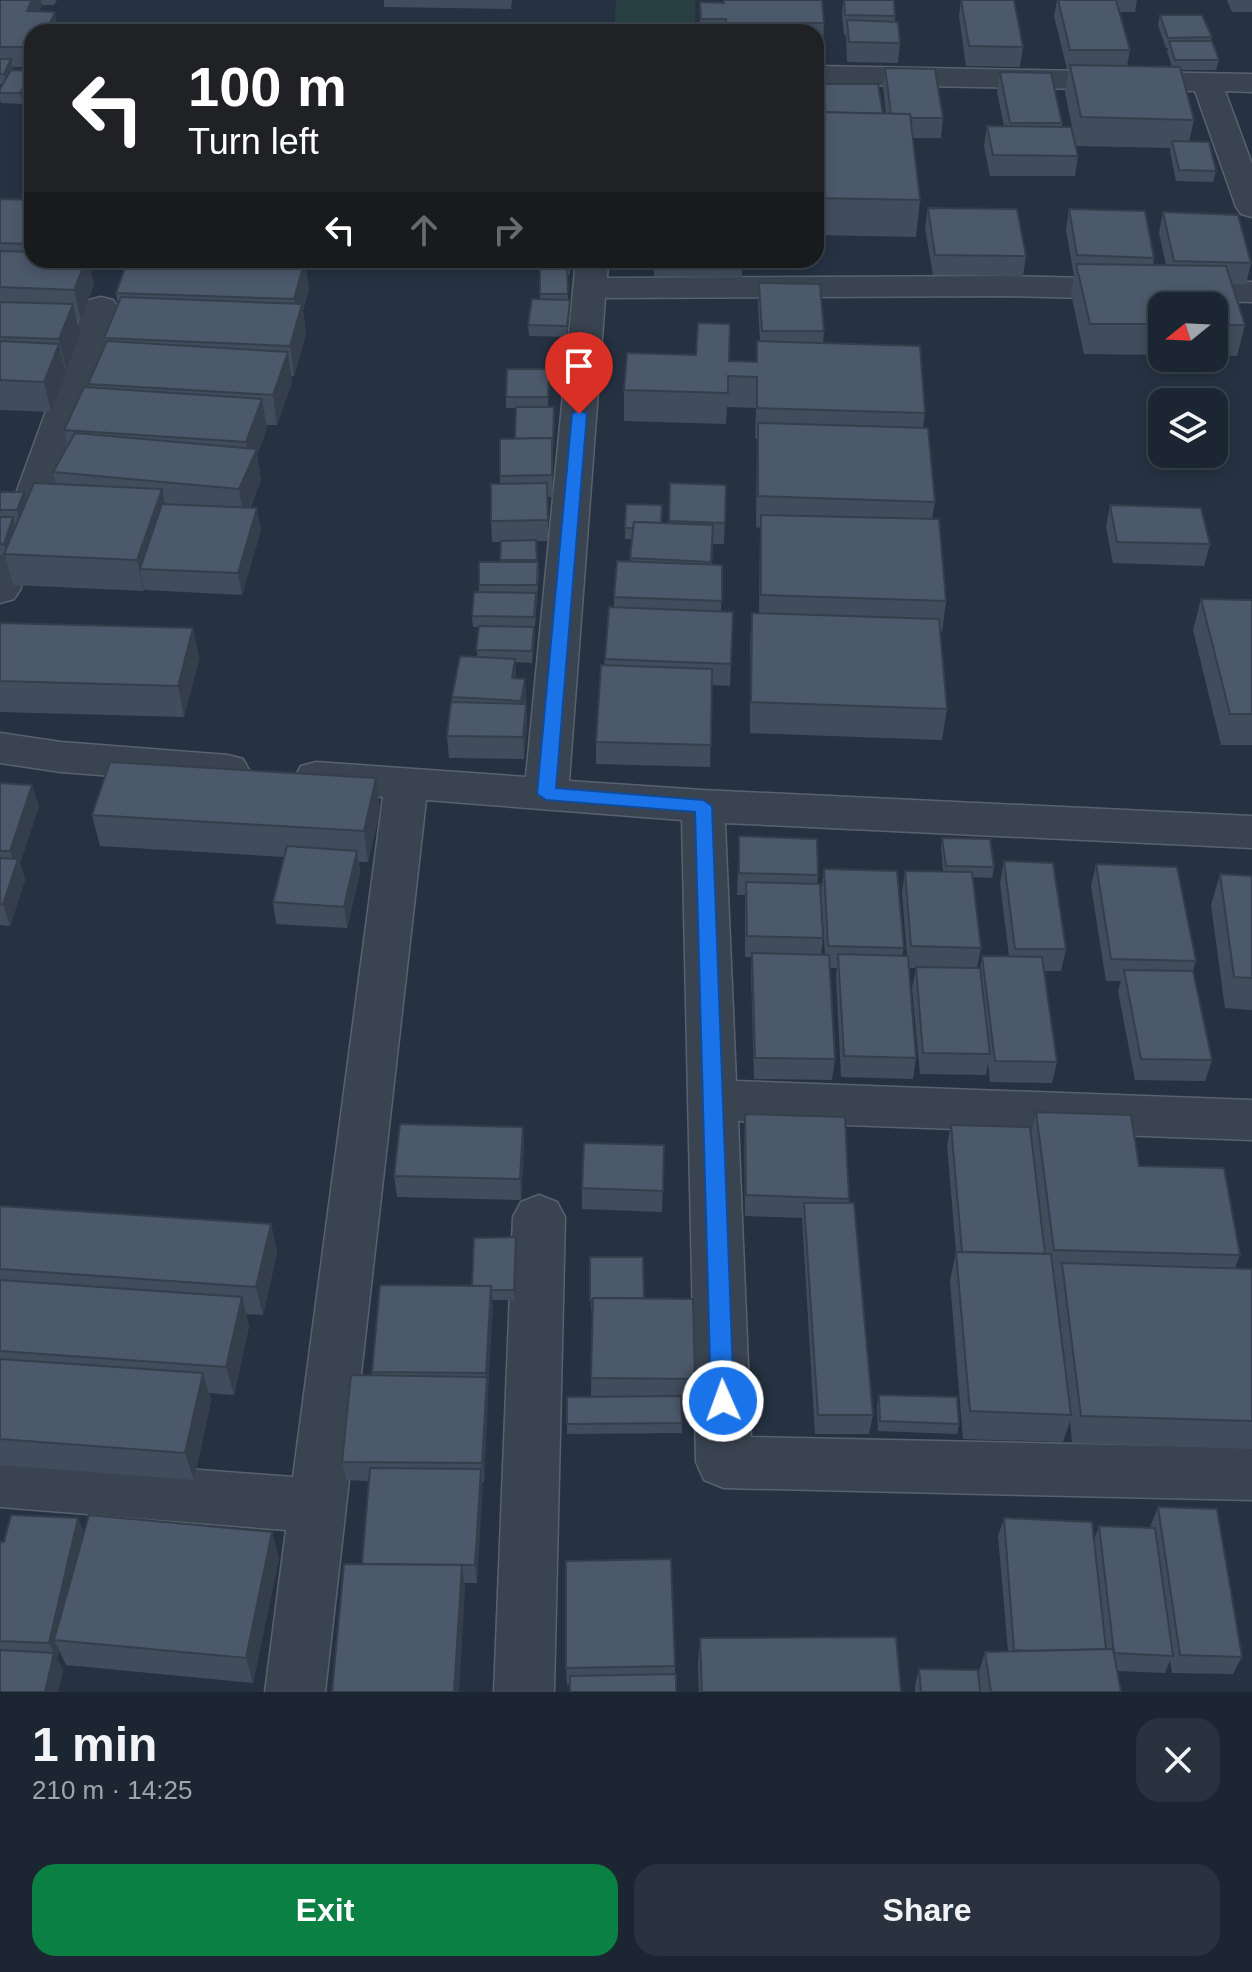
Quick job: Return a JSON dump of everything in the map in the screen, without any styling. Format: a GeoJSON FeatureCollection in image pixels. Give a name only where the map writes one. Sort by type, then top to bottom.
{"type":"FeatureCollection","features":[{"type":"Feature","properties":{"kind":"street"},"geometry":{"type":"LineString","coordinates":[[824,75],[1252,83]]}},
{"type":"Feature","properties":{"kind":"street"},"geometry":{"type":"LineString","coordinates":[[1207,83],[1252,207]]}},
{"type":"Feature","properties":{"kind":"street"},"geometry":{"type":"LineString","coordinates":[[546,794],[592,274],[1252,292]]}},
{"type":"Feature","properties":{"kind":"street"},"geometry":{"type":"LineString","coordinates":[[0,590],[101,307]]}},
{"type":"Feature","properties":{"kind":"street"},"geometry":{"type":"LineString","coordinates":[[0,748],[61,757],[703,806],[1252,832]]}},
{"type":"Feature","properties":{"kind":"street"},"geometry":{"type":"LineString","coordinates":[[295,1692],[406,785]]}},
{"type":"Feature","properties":{"kind":"street"},"geometry":{"type":"LineString","coordinates":[[703,806],[724,1462],[1252,1474]]}},
{"type":"Feature","properties":{"kind":"street"},"geometry":{"type":"LineString","coordinates":[[714,1100],[1252,1120]]}},
{"type":"Feature","properties":{"kind":"street"},"geometry":{"type":"LineString","coordinates":[[524,1692],[539,1217]]}},
{"type":"Feature","properties":{"kind":"street"},"geometry":{"type":"LineString","coordinates":[[0,1481],[318,1506]]}},
{"type":"Feature","properties":{"kind":"green space"},"geometry":{"type":"Polygon","coordinates":[[[616,0],[695,0],[695,24],[614,24],[616,0]]]}},
{"type":"Feature","properties":{"kind":"building"},"geometry":{"type":"Polygon","coordinates":[[[0,0],[32,0],[27,11],[55,12],[50,24],[24,24],[24,47],[0,47],[0,0]]]}},
{"type":"Feature","properties":{"kind":"building"},"geometry":{"type":"Polygon","coordinates":[[[724,0],[822,0],[824,23],[726,24],[726,19],[701,19],[700,2],[724,3],[724,0]]]}},
{"type":"Feature","properties":{"kind":"building"},"geometry":{"type":"Polygon","coordinates":[[[844,0],[894,0],[895,16],[845,15],[844,0]]]}},
{"type":"Feature","properties":{"kind":"building"},"geometry":{"type":"Polygon","coordinates":[[[961,0],[1014,0],[1023,47],[969,46],[961,0]]]}},
{"type":"Feature","properties":{"kind":"building"},"geometry":{"type":"Polygon","coordinates":[[[1058,0],[1116,0],[1130,50],[1070,50],[1058,0]]]}},
{"type":"Feature","properties":{"kind":"building"},"geometry":{"type":"Polygon","coordinates":[[[1160,15],[1202,15],[1212,37],[1168,38],[1160,15]]]}},
{"type":"Feature","properties":{"kind":"building"},"geometry":{"type":"Polygon","coordinates":[[[847,20],[898,22],[900,43],[849,42],[847,20]]]}},
{"type":"Feature","properties":{"kind":"building"},"geometry":{"type":"Polygon","coordinates":[[[1169,41],[1212,41],[1219,60],[1175,60],[1169,41]]]}},
{"type":"Feature","properties":{"kind":"building"},"geometry":{"type":"Polygon","coordinates":[[[0,59],[11,59],[4,74],[0,74],[0,59]]]}},
{"type":"Feature","properties":{"kind":"building"},"geometry":{"type":"Polygon","coordinates":[[[1070,65],[1180,67],[1194,120],[1081,117],[1070,65]]]}},
{"type":"Feature","properties":{"kind":"building"},"geometry":{"type":"Polygon","coordinates":[[[885,68],[935,69],[943,118],[911,118],[910,114],[891,114],[885,68]]]}},
{"type":"Feature","properties":{"kind":"building"},"geometry":{"type":"Polygon","coordinates":[[[11,70],[24,71],[24,86],[20,93],[0,93],[11,70]]]}},
{"type":"Feature","properties":{"kind":"building"},"geometry":{"type":"Polygon","coordinates":[[[1000,72],[1051,73],[1062,123],[1010,123],[1000,72]]]}},
{"type":"Feature","properties":{"kind":"building"},"geometry":{"type":"Polygon","coordinates":[[[824,84],[878,84],[883,114],[824,112],[824,84]]]}},
{"type":"Feature","properties":{"kind":"building"},"geometry":{"type":"Polygon","coordinates":[[[824,112],[910,114],[920,200],[824,198],[824,112]]]}},
{"type":"Feature","properties":{"kind":"building"},"geometry":{"type":"Polygon","coordinates":[[[987,126],[1071,127],[1078,156],[993,155],[987,126]]]}},
{"type":"Feature","properties":{"kind":"building"},"geometry":{"type":"Polygon","coordinates":[[[1172,141],[1209,142],[1216,171],[1179,170],[1172,141]]]}},
{"type":"Feature","properties":{"kind":"building"},"geometry":{"type":"Polygon","coordinates":[[[0,199],[24,200],[24,244],[0,243],[0,199]]]}},
{"type":"Feature","properties":{"kind":"building"},"geometry":{"type":"Polygon","coordinates":[[[928,208],[1017,209],[1026,256],[935,255],[928,208]]]}},
{"type":"Feature","properties":{"kind":"building"},"geometry":{"type":"Polygon","coordinates":[[[1069,209],[1145,211],[1154,258],[1077,255],[1069,209]]]}},
{"type":"Feature","properties":{"kind":"building"},"geometry":{"type":"Polygon","coordinates":[[[1163,212],[1238,215],[1251,263],[1174,261],[1163,212]]]}},
{"type":"Feature","properties":{"kind":"building"},"geometry":{"type":"Polygon","coordinates":[[[0,251],[24,252],[24,268],[83,268],[74,290],[0,287],[0,251]]]}},
{"type":"Feature","properties":{"kind":"building"},"geometry":{"type":"Polygon","coordinates":[[[1076,264],[1226,266],[1245,325],[1228,325],[1228,292],[1148,292],[1148,324],[1090,324],[1076,264]]]}},
{"type":"Feature","properties":{"kind":"building"},"geometry":{"type":"Polygon","coordinates":[[[125,268],[303,268],[294,299],[116,293],[125,268]]]}},
{"type":"Feature","properties":{"kind":"building"},"geometry":{"type":"Polygon","coordinates":[[[540,268],[567,268],[568,294],[540,294],[540,268]]]}},
{"type":"Feature","properties":{"kind":"building"},"geometry":{"type":"Polygon","coordinates":[[[759,283],[820,284],[824,331],[762,331],[759,283]]]}},
{"type":"Feature","properties":{"kind":"building"},"geometry":{"type":"Polygon","coordinates":[[[121,297],[302,304],[290,346],[104,338],[121,297]]]}},
{"type":"Feature","properties":{"kind":"building"},"geometry":{"type":"Polygon","coordinates":[[[532,299],[570,300],[567,326],[528,325],[532,299]]]}},
{"type":"Feature","properties":{"kind":"building"},"geometry":{"type":"Polygon","coordinates":[[[0,302],[73,304],[59,339],[0,337],[0,302]]]}},
{"type":"Feature","properties":{"kind":"building"},"geometry":{"type":"Polygon","coordinates":[[[698,323],[730,324],[729,361],[757,362],[757,341],[920,346],[925,413],[757,408],[757,377],[728,376],[728,393],[624,390],[627,353],[696,355],[698,323]]]}},
{"type":"Feature","properties":{"kind":"building"},"geometry":{"type":"Polygon","coordinates":[[[0,341],[59,344],[44,382],[0,380],[0,341]]]}},
{"type":"Feature","properties":{"kind":"building"},"geometry":{"type":"Polygon","coordinates":[[[107,341],[288,352],[273,395],[88,384],[107,341]]]}},
{"type":"Feature","properties":{"kind":"building"},"geometry":{"type":"Polygon","coordinates":[[[507,369],[549,369],[548,397],[506,397],[507,369]]]}},
{"type":"Feature","properties":{"kind":"building"},"geometry":{"type":"Polygon","coordinates":[[[84,387],[262,399],[246,442],[64,430],[84,387]]]}},
{"type":"Feature","properties":{"kind":"building"},"geometry":{"type":"Polygon","coordinates":[[[516,407],[554,407],[553,444],[552,438],[515,439],[516,407]]]}},
{"type":"Feature","properties":{"kind":"building"},"geometry":{"type":"Polygon","coordinates":[[[758,423],[928,428],[935,502],[758,496],[758,423]]]}},
{"type":"Feature","properties":{"kind":"building"},"geometry":{"type":"Polygon","coordinates":[[[75,433],[257,449],[239,489],[53,472],[75,433]]]}},
{"type":"Feature","properties":{"kind":"building"},"geometry":{"type":"Polygon","coordinates":[[[552,438],[552,475],[500,476],[500,439],[552,438]]]}},
{"type":"Feature","properties":{"kind":"building"},"geometry":{"type":"Polygon","coordinates":[[[34,483],[162,489],[137,560],[4,554],[34,483]]]}},
{"type":"Feature","properties":{"kind":"building"},"geometry":{"type":"Polygon","coordinates":[[[547,483],[548,520],[491,521],[491,484],[547,483]]]}},
{"type":"Feature","properties":{"kind":"building"},"geometry":{"type":"Polygon","coordinates":[[[670,483],[726,485],[725,523],[669,521],[670,483]]]}},
{"type":"Feature","properties":{"kind":"building"},"geometry":{"type":"Polygon","coordinates":[[[0,492],[24,492],[17,510],[0,510],[0,492]]]}},
{"type":"Feature","properties":{"kind":"building"},"geometry":{"type":"Polygon","coordinates":[[[162,504],[257,508],[238,573],[140,569],[162,504]]]}},
{"type":"Feature","properties":{"kind":"building"},"geometry":{"type":"Polygon","coordinates":[[[626,504],[662,505],[661,523],[634,522],[633,528],[625,528],[626,504]]]}},
{"type":"Feature","properties":{"kind":"building"},"geometry":{"type":"Polygon","coordinates":[[[1110,505],[1201,508],[1210,544],[1117,542],[1110,505]]]}},
{"type":"Feature","properties":{"kind":"building"},"geometry":{"type":"Polygon","coordinates":[[[761,515],[939,519],[946,601],[761,595],[761,515]]]}},
{"type":"Feature","properties":{"kind":"building"},"geometry":{"type":"Polygon","coordinates":[[[0,517],[13,517],[4,544],[0,544],[0,517]]]}},
{"type":"Feature","properties":{"kind":"building"},"geometry":{"type":"Polygon","coordinates":[[[634,522],[713,525],[711,562],[630,558],[634,522]]]}},
{"type":"Feature","properties":{"kind":"building"},"geometry":{"type":"Polygon","coordinates":[[[536,540],[537,560],[500,560],[501,541],[536,540]]]}},
{"type":"Feature","properties":{"kind":"building"},"geometry":{"type":"Polygon","coordinates":[[[617,561],[722,565],[722,601],[614,597],[617,561]]]}},
{"type":"Feature","properties":{"kind":"building"},"geometry":{"type":"Polygon","coordinates":[[[479,562],[538,562],[537,585],[479,585],[479,562]]]}},
{"type":"Feature","properties":{"kind":"building"},"geometry":{"type":"Polygon","coordinates":[[[474,592],[536,593],[534,617],[472,616],[474,592]]]}},
{"type":"Feature","properties":{"kind":"building"},"geometry":{"type":"Polygon","coordinates":[[[1201,599],[1252,600],[1252,714],[1230,714],[1201,599]]]}},
{"type":"Feature","properties":{"kind":"building"},"geometry":{"type":"Polygon","coordinates":[[[609,607],[733,612],[731,664],[605,659],[609,607]]]}},
{"type":"Feature","properties":{"kind":"building"},"geometry":{"type":"Polygon","coordinates":[[[752,613],[939,619],[947,709],[751,702],[752,613]]]}},
{"type":"Feature","properties":{"kind":"building"},"geometry":{"type":"Polygon","coordinates":[[[0,623],[193,628],[178,686],[0,681],[0,623]]]}},
{"type":"Feature","properties":{"kind":"building"},"geometry":{"type":"Polygon","coordinates":[[[479,626],[534,627],[532,651],[476,650],[479,626]]]}},
{"type":"Feature","properties":{"kind":"building"},"geometry":{"type":"Polygon","coordinates":[[[460,656],[515,659],[512,678],[525,679],[521,701],[452,697],[460,656]]]}},
{"type":"Feature","properties":{"kind":"building"},"geometry":{"type":"Polygon","coordinates":[[[601,665],[712,669],[711,745],[596,742],[601,665]]]}},
{"type":"Feature","properties":{"kind":"building"},"geometry":{"type":"Polygon","coordinates":[[[451,702],[526,704],[523,737],[447,736],[451,702]]]}},
{"type":"Feature","properties":{"kind":"building"},"geometry":{"type":"Polygon","coordinates":[[[110,762],[376,778],[364,831],[92,815],[110,762]]]}},
{"type":"Feature","properties":{"kind":"building"},"geometry":{"type":"Polygon","coordinates":[[[0,783],[32,785],[10,851],[0,851],[0,783]]]}},
{"type":"Feature","properties":{"kind":"building"},"geometry":{"type":"Polygon","coordinates":[[[739,836],[817,839],[818,875],[739,873],[739,836]]]}},
{"type":"Feature","properties":{"kind":"building"},"geometry":{"type":"Polygon","coordinates":[[[942,838],[990,839],[994,867],[946,866],[942,838]]]}},
{"type":"Feature","properties":{"kind":"building"},"geometry":{"type":"Polygon","coordinates":[[[287,846],[357,851],[344,907],[273,902],[287,846]]]}},
{"type":"Feature","properties":{"kind":"building"},"geometry":{"type":"Polygon","coordinates":[[[0,858],[18,859],[3,904],[0,904],[0,858]]]}},
{"type":"Feature","properties":{"kind":"building"},"geometry":{"type":"Polygon","coordinates":[[[1004,861],[1053,863],[1066,949],[1015,949],[1004,861]]]}},
{"type":"Feature","properties":{"kind":"building"},"geometry":{"type":"Polygon","coordinates":[[[1096,864],[1177,867],[1196,961],[1111,959],[1096,864]]]}},
{"type":"Feature","properties":{"kind":"building"},"geometry":{"type":"Polygon","coordinates":[[[824,869],[897,871],[904,948],[828,946],[824,869]]]}},
{"type":"Feature","properties":{"kind":"building"},"geometry":{"type":"Polygon","coordinates":[[[905,871],[972,872],[981,948],[911,946],[905,871]]]}},
{"type":"Feature","properties":{"kind":"building"},"geometry":{"type":"Polygon","coordinates":[[[1220,874],[1252,876],[1252,978],[1234,977],[1220,874]]]}},
{"type":"Feature","properties":{"kind":"building"},"geometry":{"type":"Polygon","coordinates":[[[746,882],[820,884],[823,938],[747,936],[746,882]]]}},
{"type":"Feature","properties":{"kind":"building"},"geometry":{"type":"Polygon","coordinates":[[[752,953],[829,955],[835,1059],[755,1058],[752,953]]]}},
{"type":"Feature","properties":{"kind":"building"},"geometry":{"type":"Polygon","coordinates":[[[838,954],[908,956],[916,1058],[844,1056],[838,954]]]}},
{"type":"Feature","properties":{"kind":"building"},"geometry":{"type":"Polygon","coordinates":[[[982,956],[1042,957],[1057,1062],[995,1061],[982,956]]]}},
{"type":"Feature","properties":{"kind":"building"},"geometry":{"type":"Polygon","coordinates":[[[916,967],[980,968],[990,1054],[923,1053],[916,967]]]}},
{"type":"Feature","properties":{"kind":"building"},"geometry":{"type":"Polygon","coordinates":[[[1124,970],[1193,971],[1212,1060],[1141,1059],[1124,970]]]}},
{"type":"Feature","properties":{"kind":"building"},"geometry":{"type":"Polygon","coordinates":[[[1036,1112],[1131,1115],[1139,1166],[1224,1168],[1240,1255],[1054,1250],[1036,1112]]]}},
{"type":"Feature","properties":{"kind":"building"},"geometry":{"type":"Polygon","coordinates":[[[745,1114],[845,1117],[849,1199],[746,1195],[745,1114]]]}},
{"type":"Feature","properties":{"kind":"building"},"geometry":{"type":"Polygon","coordinates":[[[400,1124],[523,1127],[520,1179],[394,1176],[400,1124]]]}},
{"type":"Feature","properties":{"kind":"building"},"geometry":{"type":"Polygon","coordinates":[[[951,1125],[1030,1127],[1045,1254],[962,1252],[951,1125]]]}},
{"type":"Feature","properties":{"kind":"building"},"geometry":{"type":"Polygon","coordinates":[[[584,1143],[664,1145],[663,1191],[582,1188],[584,1143]]]}},
{"type":"Feature","properties":{"kind":"building"},"geometry":{"type":"Polygon","coordinates":[[[804,1203],[854,1203],[873,1415],[818,1415],[804,1203]]]}},
{"type":"Feature","properties":{"kind":"building"},"geometry":{"type":"Polygon","coordinates":[[[0,1206],[271,1224],[256,1287],[0,1269],[0,1206]]]}},
{"type":"Feature","properties":{"kind":"building"},"geometry":{"type":"Polygon","coordinates":[[[516,1237],[514,1290],[472,1286],[474,1238],[516,1237]]]}},
{"type":"Feature","properties":{"kind":"building"},"geometry":{"type":"Polygon","coordinates":[[[956,1252],[1051,1254],[1071,1415],[970,1411],[956,1252]]]}},
{"type":"Feature","properties":{"kind":"building"},"geometry":{"type":"Polygon","coordinates":[[[590,1257],[643,1257],[644,1298],[593,1298],[590,1301],[590,1257]]]}},
{"type":"Feature","properties":{"kind":"building"},"geometry":{"type":"Polygon","coordinates":[[[1062,1263],[1252,1269],[1252,1421],[1081,1416],[1062,1263]]]}},
{"type":"Feature","properties":{"kind":"building"},"geometry":{"type":"Polygon","coordinates":[[[0,1280],[242,1297],[226,1367],[0,1351],[0,1280]]]}},
{"type":"Feature","properties":{"kind":"building"},"geometry":{"type":"Polygon","coordinates":[[[380,1285],[491,1286],[486,1373],[372,1372],[380,1285]]]}},
{"type":"Feature","properties":{"kind":"building"},"geometry":{"type":"Polygon","coordinates":[[[593,1298],[693,1299],[695,1379],[591,1378],[593,1298]]]}},
{"type":"Feature","properties":{"kind":"building"},"geometry":{"type":"Polygon","coordinates":[[[0,1359],[203,1373],[185,1453],[0,1439],[0,1359]]]}},
{"type":"Feature","properties":{"kind":"building"},"geometry":{"type":"Polygon","coordinates":[[[351,1375],[487,1377],[482,1463],[342,1462],[351,1375]]]}},
{"type":"Feature","properties":{"kind":"building"},"geometry":{"type":"Polygon","coordinates":[[[879,1395],[957,1397],[959,1424],[880,1421],[879,1395]]]}},
{"type":"Feature","properties":{"kind":"building"},"geometry":{"type":"Polygon","coordinates":[[[681,1396],[682,1423],[567,1424],[567,1397],[681,1396]]]}},
{"type":"Feature","properties":{"kind":"building"},"geometry":{"type":"Polygon","coordinates":[[[370,1468],[481,1469],[475,1565],[362,1564],[370,1468]]]}},
{"type":"Feature","properties":{"kind":"building"},"geometry":{"type":"Polygon","coordinates":[[[1158,1507],[1217,1509],[1242,1657],[1180,1655],[1158,1507]]]}},
{"type":"Feature","properties":{"kind":"building"},"geometry":{"type":"Polygon","coordinates":[[[11,1515],[78,1518],[49,1643],[0,1641],[0,1542],[4,1542],[11,1515]]]}},
{"type":"Feature","properties":{"kind":"building"},"geometry":{"type":"Polygon","coordinates":[[[89,1515],[272,1532],[246,1658],[54,1640],[89,1515]]]}},
{"type":"Feature","properties":{"kind":"building"},"geometry":{"type":"Polygon","coordinates":[[[1004,1518],[1092,1522],[1106,1649],[1014,1650],[1004,1518]]]}},
{"type":"Feature","properties":{"kind":"building"},"geometry":{"type":"Polygon","coordinates":[[[1099,1526],[1155,1528],[1173,1656],[1114,1653],[1099,1526]]]}},
{"type":"Feature","properties":{"kind":"building"},"geometry":{"type":"Polygon","coordinates":[[[671,1559],[675,1666],[566,1668],[566,1561],[671,1559]]]}},
{"type":"Feature","properties":{"kind":"building"},"geometry":{"type":"Polygon","coordinates":[[[344,1564],[462,1565],[454,1692],[332,1692],[344,1564]]]}},
{"type":"Feature","properties":{"kind":"building"},"geometry":{"type":"Polygon","coordinates":[[[896,1637],[901,1692],[702,1692],[700,1638],[896,1637]]]}},
{"type":"Feature","properties":{"kind":"building"},"geometry":{"type":"Polygon","coordinates":[[[1113,1649],[1121,1692],[991,1692],[985,1652],[1113,1649]]]}},
{"type":"Feature","properties":{"kind":"building"},"geometry":{"type":"Polygon","coordinates":[[[0,1650],[54,1653],[45,1692],[0,1692],[0,1650]]]}},
{"type":"Feature","properties":{"kind":"building"},"geometry":{"type":"Polygon","coordinates":[[[919,1669],[978,1670],[980,1692],[921,1692],[919,1669]]]}},
{"type":"Feature","properties":{"kind":"building"},"geometry":{"type":"Polygon","coordinates":[[[676,1674],[676,1692],[570,1692],[570,1676],[676,1674]]]}},
{"type":"Feature","properties":{"kind":"route"},"geometry":{"type":"LineString","coordinates":[[579,414],[546,794],[703,806],[723,1401]]}}]}
